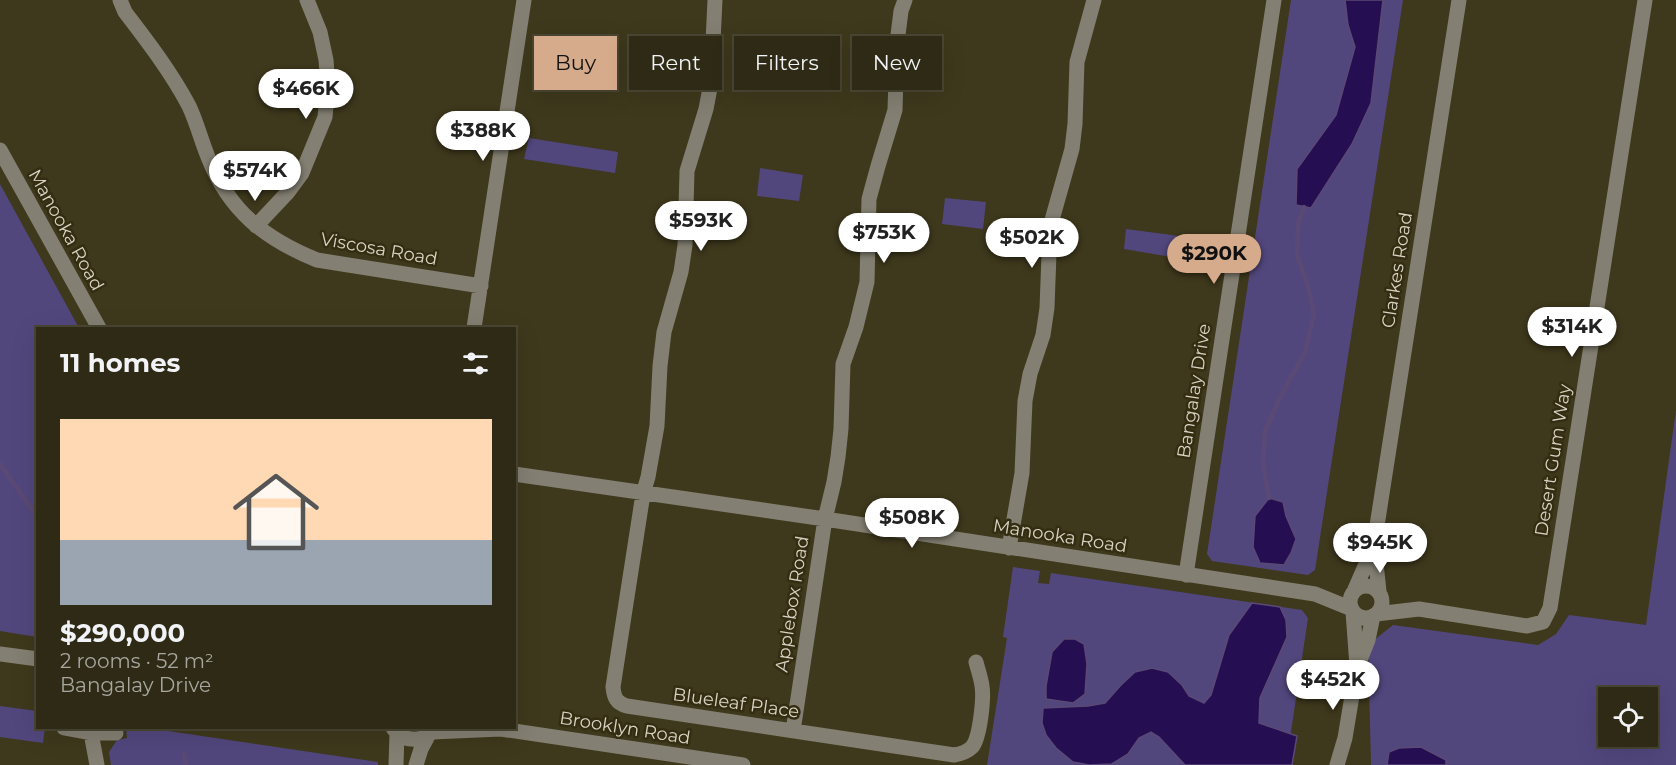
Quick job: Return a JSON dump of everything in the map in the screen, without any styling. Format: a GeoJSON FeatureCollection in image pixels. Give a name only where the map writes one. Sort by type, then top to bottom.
{"type":"FeatureCollection","features":[{"type":"Feature","properties":{"kind":"street","name":"Viscosa Road"},"geometry":{"type":"LineString","coordinates":[[120,0],[125,12],[176,83],[190,108],[218,179],[247,219],[268,236],[317,260],[481,286]]}},
{"type":"Feature","properties":{"kind":"street"},"geometry":{"type":"LineString","coordinates":[[256,226],[288,192],[302,173],[325,117],[328,85],[326,60],[320,32],[307,0]]}},
{"type":"Feature","properties":{"kind":"street"},"geometry":{"type":"LineString","coordinates":[[474,327],[524,0]]}},
{"type":"Feature","properties":{"kind":"street"},"geometry":{"type":"LineString","coordinates":[[643,494],[657,426],[664,332],[681,272],[685,245],[687,171],[706,109],[711,83],[715,0]]}},
{"type":"Feature","properties":{"kind":"street","name":"Applebox Road"},"geometry":{"type":"LineString","coordinates":[[793,731],[825,519],[838,458],[843,364],[856,327],[867,282],[869,199],[895,110],[897,43],[901,11],[905,0]]}},
{"type":"Feature","properties":{"kind":"street"},"geometry":{"type":"LineString","coordinates":[[1009,548],[1022,473],[1025,401],[1030,374],[1043,335],[1047,308],[1050,227],[1072,149],[1077,62],[1094,0]]}},
{"type":"Feature","properties":{"kind":"street","name":"Bangalay Drive"},"geometry":{"type":"LineString","coordinates":[[1186,575],[1274,0]]}},
{"type":"Feature","properties":{"kind":"street","name":"Clarkes Road"},"geometry":{"type":"LineString","coordinates":[[1354,590],[1374,545],[1459,0]]}},
{"type":"Feature","properties":{"kind":"street","name":"Desert Gum Way"},"geometry":{"type":"LineString","coordinates":[[1380,592],[1419,609],[1527,626],[1543,622],[1550,608],[1645,0]]}},
{"type":"Feature","properties":{"kind":"street","name":"Manooka Road"},"geometry":{"type":"LineString","coordinates":[[0,150],[98,327]]}},
{"type":"Feature","properties":{"kind":"street","name":"Manooka Road"},"geometry":{"type":"LineString","coordinates":[[516,474],[1315,594],[1354,590]]}},
{"type":"Feature","properties":{"kind":"street","name":"Blueleaf Place"},"geometry":{"type":"LineString","coordinates":[[643,494],[613,687],[616,700],[621,705],[954,755],[961,754],[972,747],[976,739],[983,696],[976,662]]}},
{"type":"Feature","properties":{"kind":"street","name":"Clarkes Road"},"geometry":{"type":"LineString","coordinates":[[1374,545],[1380,592]]}},
{"type":"Feature","properties":{"kind":"street"},"geometry":{"type":"LineString","coordinates":[[1338,764],[1357,666],[1375,615],[1382,607],[1380,592],[1365,585],[1354,590],[1350,600],[1357,666]]}},
{"type":"Feature","properties":{"kind":"street","name":"Manooka Road"},"geometry":{"type":"LineString","coordinates":[[1315,594],[1352,611]]}},
{"type":"Feature","properties":{"kind":"street","name":"Desert Gum Way"},"geometry":{"type":"LineString","coordinates":[[1375,615],[1419,609]]}},
{"type":"Feature","properties":{"kind":"street"},"geometry":{"type":"LineString","coordinates":[[1352,611],[1362,618],[1375,615]]}},
{"type":"Feature","properties":{"kind":"street"},"geometry":{"type":"LineString","coordinates":[[0,654],[36,659]]}},
{"type":"Feature","properties":{"kind":"street"},"geometry":{"type":"LineString","coordinates":[[69,729],[91,733],[116,733]]}},
{"type":"Feature","properties":{"kind":"street"},"geometry":{"type":"LineString","coordinates":[[393,729],[396,765]]}},
{"type":"Feature","properties":{"kind":"street","name":"Brooklyn Road"},"geometry":{"type":"LineString","coordinates":[[393,729],[404,738],[412,740],[420,739],[432,732],[483,729]]}},
{"type":"Feature","properties":{"kind":"street","name":"Brooklyn Road"},"geometry":{"type":"LineString","coordinates":[[507,729],[743,765]]}},
{"type":"Feature","properties":{"kind":"street"},"geometry":{"type":"LineString","coordinates":[[416,765],[421,749],[432,732]]}},
{"type":"Feature","properties":{"kind":"street"},"geometry":{"type":"LineString","coordinates":[[91,733],[97,765]]}},
{"type":"Feature","properties":{"kind":"shaded area"},"geometry":{"type":"Polygon","coordinates":[[[1291,0],[1403,0],[1315,570],[1308,575],[1212,561],[1207,554],[1291,0]]]}},
{"type":"Feature","properties":{"kind":"shaded area"},"geometry":{"type":"Polygon","coordinates":[[[1345,0],[1383,0],[1371,103],[1352,144],[1311,208],[1296,205],[1297,169],[1336,115],[1355,47],[1348,25],[1345,0]]]}},
{"type":"Feature","properties":{"kind":"shaded area"},"geometry":{"type":"Polygon","coordinates":[[[529,138],[618,152],[615,173],[524,159],[529,138]]]}},
{"type":"Feature","properties":{"kind":"shaded area"},"geometry":{"type":"Polygon","coordinates":[[[760,168],[803,175],[799,201],[757,196],[760,168]]]}},
{"type":"Feature","properties":{"kind":"shaded area"},"geometry":{"type":"Polygon","coordinates":[[[0,184],[78,327],[36,327],[36,637],[0,631],[0,184]]]}},
{"type":"Feature","properties":{"kind":"shaded area"},"geometry":{"type":"Polygon","coordinates":[[[945,198],[986,202],[983,229],[942,224],[945,198]]]}},
{"type":"Feature","properties":{"kind":"shaded area"},"geometry":{"type":"Polygon","coordinates":[[[1126,229],[1217,241],[1213,264],[1124,249],[1126,229]]]}},
{"type":"Feature","properties":{"kind":"shaded area"},"geometry":{"type":"Polygon","coordinates":[[[1676,410],[1676,765],[1371,765],[1368,645],[1393,625],[1538,645],[1556,634],[1569,615],[1646,625],[1676,410]]]}},
{"type":"Feature","properties":{"kind":"shaded area"},"geometry":{"type":"Polygon","coordinates":[[[1269,498],[1283,502],[1286,516],[1296,539],[1284,565],[1260,563],[1253,547],[1255,516],[1269,498]]]}},
{"type":"Feature","properties":{"kind":"shaded area"},"geometry":{"type":"Polygon","coordinates":[[[1013,567],[1040,571],[1038,583],[1049,584],[1051,573],[1302,610],[1308,618],[1286,765],[987,765],[1007,638],[1003,637],[1013,567]]]}},
{"type":"Feature","properties":{"kind":"shaded area"},"geometry":{"type":"Polygon","coordinates":[[[1252,603],[1280,607],[1286,620],[1287,637],[1260,698],[1259,723],[1297,736],[1292,765],[1185,765],[1159,737],[1151,732],[1139,738],[1128,754],[1112,764],[1089,765],[1073,762],[1056,748],[1046,735],[1042,723],[1043,708],[1105,703],[1135,672],[1152,668],[1168,672],[1182,685],[1189,696],[1204,703],[1211,695],[1229,635],[1252,603]]]}},
{"type":"Feature","properties":{"kind":"shaded area"},"geometry":{"type":"Polygon","coordinates":[[[1064,639],[1075,639],[1084,644],[1087,664],[1085,694],[1073,703],[1046,699],[1052,652],[1064,639]]]}},
{"type":"Feature","properties":{"kind":"shaded area"},"geometry":{"type":"Polygon","coordinates":[[[0,706],[36,711],[36,729],[45,729],[43,743],[0,737],[0,706]]]}},
{"type":"Feature","properties":{"kind":"shaded area"},"geometry":{"type":"Polygon","coordinates":[[[126,729],[155,729],[378,762],[378,765],[111,765],[109,752],[117,740],[127,738],[126,729]]]}},
{"type":"Feature","properties":{"kind":"shaded area"},"geometry":{"type":"Polygon","coordinates":[[[1421,747],[1446,760],[1446,765],[1387,765],[1389,752],[1399,748],[1421,747]]]}},
{"type":"Feature","properties":{"kind":"waterway"},"geometry":{"type":"LineString","coordinates":[[1269,498],[1263,463],[1265,431],[1305,352],[1314,314],[1307,283],[1297,255],[1298,224],[1304,207]]}},
{"type":"Feature","properties":{"kind":"waterway"},"geometry":{"type":"LineString","coordinates":[[0,464],[36,515]]}},
{"type":"Feature","properties":{"kind":"waterway"},"geometry":{"type":"LineString","coordinates":[[184,754],[186,765]]}}]}
